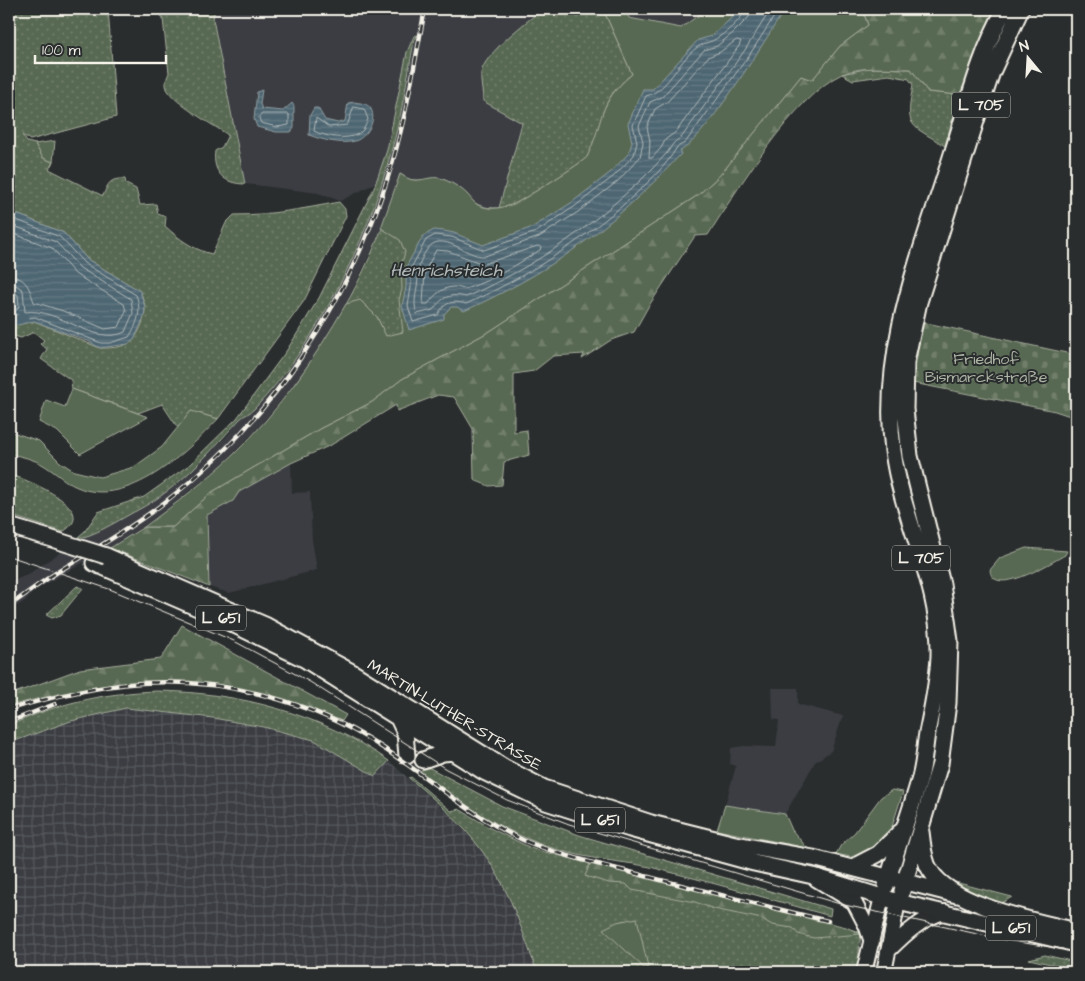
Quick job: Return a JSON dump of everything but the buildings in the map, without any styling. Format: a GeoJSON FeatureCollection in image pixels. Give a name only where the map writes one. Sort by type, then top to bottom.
{"type":"FeatureCollection","features":[{"type":"Feature","properties":{"kind":"main road","name":"L 705"},"geometry":{"type":"LineString","coordinates":[[898,902],[920,826],[937,781],[941,721],[950,641],[941,580],[911,461],[905,410],[908,350],[943,202],[980,60],[991,34],[1005,9]]}},
{"type":"Feature","properties":{"kind":"main road","name":"L 705"},"geometry":{"type":"LineString","coordinates":[[941,721],[939,653],[933,601],[899,484],[894,458],[891,404],[894,354],[900,324],[943,202],[992,72],[1021,9]]}},
{"type":"Feature","properties":{"kind":"main road"},"geometry":{"type":"LineString","coordinates":[[900,324],[905,332],[904,341],[908,350]]}},
{"type":"Feature","properties":{"kind":"main road"},"geometry":{"type":"LineString","coordinates":[[894,458],[911,461]]}},
{"type":"Feature","properties":{"kind":"main road","name":"L 651"},"geometry":{"type":"LineString","coordinates":[[9,526],[43,541],[106,564]]}},
{"type":"Feature","properties":{"kind":"main road","name":"L 651"},"geometry":{"type":"LineString","coordinates":[[9,536],[43,541]]}},
{"type":"Feature","properties":{"kind":"main road","name":"MARTIN-LUTHER-STRASSE"},"geometry":{"type":"LineString","coordinates":[[106,564],[304,659],[504,782],[573,812],[718,853],[812,876],[882,898],[1076,944]]}},
{"type":"Feature","properties":{"kind":"main road","name":"MARTIN-LUTHER-STRASSE"},"geometry":{"type":"LineString","coordinates":[[106,564],[251,618],[352,672],[505,768],[544,788],[594,806],[735,844],[853,867],[957,894],[990,908],[1076,931]]}},
{"type":"Feature","properties":{"kind":"main road"},"geometry":{"type":"LineString","coordinates":[[398,716],[405,733],[407,756]]}},
{"type":"Feature","properties":{"kind":"main road"},"geometry":{"type":"LineString","coordinates":[[431,720],[437,740]]}},
{"type":"Feature","properties":{"kind":"main road","name":"L 705"},"geometry":{"type":"LineString","coordinates":[[882,898],[902,829],[919,783],[926,755],[929,725],[941,721]]}},
{"type":"Feature","properties":{"kind":"main road"},"geometry":{"type":"LineString","coordinates":[[423,760],[443,753],[455,752]]}},
{"type":"Feature","properties":{"kind":"main road","name":"MARTIN-LUTHER-STRASSE"},"geometry":{"type":"LineString","coordinates":[[920,826],[928,867],[939,882],[957,894]]}},
{"type":"Feature","properties":{"kind":"main road"},"geometry":{"type":"LineString","coordinates":[[853,867],[878,854],[902,829]]}},
{"type":"Feature","properties":{"kind":"main road","name":"MARTIN-LUTHER-STRASSE"},"geometry":{"type":"LineString","coordinates":[[812,876],[854,902],[866,925],[872,942]]}},
{"type":"Feature","properties":{"kind":"main road"},"geometry":{"type":"LineString","coordinates":[[864,972],[882,898]]}},
{"type":"Feature","properties":{"kind":"main road"},"geometry":{"type":"LineString","coordinates":[[884,972],[898,902]]}},
{"type":"Feature","properties":{"kind":"main road"},"geometry":{"type":"LineString","coordinates":[[889,950],[914,927],[932,916],[945,912]]}},
{"type":"Feature","properties":{"kind":"shaded area"},"geometry":{"type":"Polygon","coordinates":[[[215,9],[707,9],[681,28],[499,208],[486,208],[476,205],[466,193],[437,177],[412,180],[400,174],[380,233],[346,304],[304,372],[261,425],[221,466],[160,515],[127,538],[35,590],[25,601],[9,611],[9,582],[27,575],[81,538],[98,531],[173,487],[229,434],[246,406],[287,350],[319,298],[376,183],[340,201],[318,193],[245,184],[213,19],[215,9]]]}},
{"type":"Feature","properties":{"kind":"shaded area"},"geometry":{"type":"Polygon","coordinates":[[[291,463],[292,493],[310,492],[312,540],[317,570],[229,593],[209,587],[206,515],[233,501],[238,492],[291,463]]]}},
{"type":"Feature","properties":{"kind":"shaded area"},"geometry":{"type":"Polygon","coordinates":[[[772,688],[798,688],[798,704],[843,716],[831,751],[815,762],[785,814],[725,805],[736,766],[730,764],[731,748],[743,746],[776,747],[779,720],[773,719],[772,688]]]}},
{"type":"Feature","properties":{"kind":"shaded area"},"geometry":{"type":"Polygon","coordinates":[[[126,708],[213,718],[263,727],[314,740],[375,776],[389,761],[455,820],[482,850],[497,873],[517,916],[537,972],[9,972],[9,743],[71,721],[126,708]]]}},
{"type":"Feature","properties":{"kind":"green space"},"geometry":{"type":"Polygon","coordinates":[[[9,9],[108,9],[116,117],[30,140],[22,135],[27,142],[35,144],[43,158],[53,162],[49,169],[103,196],[110,182],[116,179],[125,179],[126,184],[136,189],[140,205],[156,204],[158,214],[166,217],[165,226],[170,231],[193,247],[212,254],[226,223],[234,215],[274,213],[339,202],[345,209],[346,216],[304,301],[218,419],[191,411],[178,428],[162,404],[138,413],[72,389],[71,380],[41,359],[47,349],[40,344],[44,340],[34,332],[21,338],[14,336],[15,325],[34,321],[100,348],[121,346],[131,342],[138,333],[143,322],[145,306],[140,291],[87,259],[64,233],[9,211],[9,9]]]}},
{"type":"Feature","properties":{"kind":"green space"},"geometry":{"type":"Polygon","coordinates":[[[158,9],[215,9],[213,19],[245,184],[225,179],[215,165],[215,151],[222,147],[228,135],[188,109],[167,90],[166,82],[169,73],[163,19],[158,9]]]}},
{"type":"Feature","properties":{"kind":"green space"},"geometry":{"type":"Polygon","coordinates":[[[543,9],[603,9],[632,74],[612,94],[587,157],[519,201],[499,208],[522,123],[483,101],[481,73],[484,65],[507,38],[543,9]]]}},
{"type":"Feature","properties":{"kind":"green space"},"geometry":{"type":"Polygon","coordinates":[[[603,9],[625,9],[629,18],[681,28],[707,9],[862,9],[868,25],[840,46],[812,80],[801,76],[720,175],[698,195],[490,331],[402,379],[372,402],[321,428],[212,492],[173,527],[144,527],[223,464],[266,420],[322,344],[346,304],[360,300],[377,317],[386,336],[403,332],[399,300],[402,289],[401,266],[405,252],[400,240],[381,228],[400,174],[412,180],[440,178],[461,189],[478,205],[495,208],[514,204],[565,173],[587,157],[612,94],[632,74],[603,9]]]}},
{"type":"Feature","properties":{"kind":"green space"},"geometry":{"type":"Polygon","coordinates":[[[862,9],[1000,9],[959,95],[928,92],[911,69],[859,69],[842,74],[824,85],[805,102],[768,146],[750,170],[708,235],[695,236],[648,307],[634,332],[611,340],[582,359],[584,354],[553,356],[534,371],[514,374],[514,432],[527,430],[529,455],[504,462],[502,485],[489,486],[474,480],[473,429],[454,397],[438,395],[397,411],[396,405],[331,445],[291,463],[239,492],[233,501],[207,515],[209,587],[110,548],[144,527],[173,527],[212,492],[321,428],[372,402],[402,379],[490,331],[698,195],[720,175],[801,76],[812,80],[840,46],[868,25],[862,9]]]}},
{"type":"Feature","properties":{"kind":"green space"},"geometry":{"type":"Polygon","coordinates":[[[418,35],[414,41],[394,142],[368,222],[337,290],[299,354],[253,410],[240,419],[180,481],[152,502],[115,523],[98,532],[78,537],[85,531],[98,512],[144,497],[189,465],[237,418],[287,350],[319,298],[374,188],[387,150],[407,52],[414,36],[418,35]]]}},
{"type":"Feature","properties":{"kind":"green space"},"geometry":{"type":"Polygon","coordinates":[[[869,68],[911,69],[928,92],[959,95],[945,146],[912,123],[910,110],[913,85],[909,79],[889,75],[853,80],[842,74],[869,68]]]}},
{"type":"Feature","properties":{"kind":"green space"},"geometry":{"type":"Polygon","coordinates":[[[628,124],[403,332],[386,337],[377,317],[360,301],[294,385],[343,311],[357,284],[381,230],[400,174],[412,180],[444,180],[457,187],[481,206],[499,208],[503,233],[628,124]]]}},
{"type":"Feature","properties":{"kind":"green space"},"geometry":{"type":"Polygon","coordinates":[[[55,141],[53,162],[43,158],[35,144],[55,141]]]}},
{"type":"Feature","properties":{"kind":"green space","name":"Friedhof Bismarckstraße"},"geometry":{"type":"Polygon","coordinates":[[[922,322],[1076,355],[1073,373],[1076,374],[1076,418],[1055,411],[913,383],[922,322]]]}},
{"type":"Feature","properties":{"kind":"green space"},"geometry":{"type":"Polygon","coordinates":[[[72,389],[148,417],[80,454],[57,431],[39,422],[46,400],[65,407],[72,389]]]}},
{"type":"Feature","properties":{"kind":"green space"},"geometry":{"type":"Polygon","coordinates":[[[191,411],[218,419],[190,447],[155,474],[136,484],[116,490],[96,492],[77,487],[41,464],[27,458],[9,454],[9,431],[39,441],[60,462],[74,471],[100,477],[134,467],[162,447],[191,411]]]}},
{"type":"Feature","properties":{"kind":"green space"},"geometry":{"type":"Polygon","coordinates":[[[9,475],[47,490],[66,503],[74,516],[71,525],[63,532],[9,515],[9,475]]]}},
{"type":"Feature","properties":{"kind":"green space"},"geometry":{"type":"Polygon","coordinates":[[[1026,548],[1067,551],[1065,555],[1024,576],[1001,581],[994,578],[990,570],[1000,558],[1026,548]]]}},
{"type":"Feature","properties":{"kind":"green space"},"geometry":{"type":"Polygon","coordinates":[[[77,586],[83,588],[61,615],[52,618],[46,615],[77,586]]]}},
{"type":"Feature","properties":{"kind":"green space"},"geometry":{"type":"Polygon","coordinates":[[[182,625],[346,715],[342,721],[297,704],[255,692],[215,685],[177,682],[138,682],[98,687],[9,706],[9,695],[80,669],[161,659],[182,625]]]}},
{"type":"Feature","properties":{"kind":"green space"},"geometry":{"type":"Polygon","coordinates":[[[157,691],[188,692],[218,696],[249,701],[278,709],[336,730],[389,761],[375,776],[314,740],[263,727],[213,718],[126,708],[71,721],[9,743],[9,726],[44,711],[99,697],[157,691]]]}},
{"type":"Feature","properties":{"kind":"green space"},"geometry":{"type":"Polygon","coordinates":[[[428,767],[502,806],[579,835],[831,909],[830,916],[650,867],[583,856],[560,851],[538,843],[497,824],[457,799],[420,771],[428,767]]]}},
{"type":"Feature","properties":{"kind":"green space"},"geometry":{"type":"Polygon","coordinates":[[[411,777],[451,811],[459,809],[492,829],[533,849],[861,932],[857,972],[537,972],[514,909],[492,865],[457,821],[409,778],[411,777]]]}},
{"type":"Feature","properties":{"kind":"green space"},"geometry":{"type":"Polygon","coordinates":[[[892,790],[903,792],[889,836],[861,859],[836,854],[841,845],[855,832],[881,797],[892,790]]]}},
{"type":"Feature","properties":{"kind":"green space"},"geometry":{"type":"Polygon","coordinates":[[[725,805],[785,814],[792,830],[807,848],[717,830],[725,805]]]}},
{"type":"Feature","properties":{"kind":"green space"},"geometry":{"type":"Polygon","coordinates":[[[590,864],[846,927],[861,934],[814,938],[798,934],[793,928],[772,925],[762,919],[714,909],[695,902],[632,890],[626,884],[609,883],[585,876],[590,864]]]}},
{"type":"Feature","properties":{"kind":"green space"},"geometry":{"type":"Polygon","coordinates":[[[944,880],[951,881],[1012,897],[1000,904],[944,880]]]}},
{"type":"Feature","properties":{"kind":"green space"},"geometry":{"type":"Polygon","coordinates":[[[637,918],[648,967],[644,968],[603,929],[617,922],[637,918]]]}},
{"type":"Feature","properties":{"kind":"green space"},"geometry":{"type":"Polygon","coordinates":[[[1045,955],[1075,962],[1072,969],[1029,959],[1045,955]]]}},
{"type":"Feature","properties":{"kind":"water","name":"Henrichsteich"},"geometry":{"type":"Polygon","coordinates":[[[741,9],[785,9],[704,128],[691,143],[680,151],[681,154],[656,180],[606,225],[554,263],[496,296],[464,311],[457,307],[451,307],[444,314],[444,319],[409,330],[402,306],[406,287],[406,267],[423,236],[434,230],[444,231],[483,245],[533,227],[571,203],[611,172],[629,153],[632,142],[628,124],[643,89],[653,89],[698,40],[712,36],[741,9]]]}},
{"type":"Feature","properties":{"kind":"water"},"geometry":{"type":"Polygon","coordinates":[[[262,90],[260,104],[262,109],[283,111],[292,103],[294,106],[294,128],[291,132],[276,132],[257,127],[254,119],[257,92],[262,90]]]}},
{"type":"Feature","properties":{"kind":"water"},"geometry":{"type":"Polygon","coordinates":[[[354,102],[368,106],[373,113],[370,128],[359,139],[350,142],[338,142],[309,135],[310,115],[314,108],[318,108],[325,120],[338,123],[345,121],[348,103],[354,102]]]}},
{"type":"Feature","properties":{"kind":"water"},"geometry":{"type":"Polygon","coordinates":[[[9,211],[64,233],[87,259],[140,291],[145,307],[144,317],[134,340],[128,344],[100,348],[88,341],[34,321],[18,325],[15,318],[9,315],[9,307],[14,305],[14,297],[9,294],[9,211]]]}},
{"type":"Feature","properties":{"kind":"waterway"},"geometry":{"type":"LineString","coordinates":[[11,322],[25,317]]}},
{"type":"Feature","properties":{"kind":"tram line"},"geometry":{"type":"LineString","coordinates":[[9,556],[112,590],[234,641],[310,682],[446,769],[507,800],[569,824],[840,904],[1005,940],[1063,949]]}},
{"type":"Feature","properties":{"kind":"railway"},"geometry":{"type":"LineString","coordinates":[[9,606],[50,577],[138,521],[165,502],[203,470],[239,435],[271,398],[300,358],[327,316],[350,272],[370,227],[387,180],[404,117],[425,9]]}},
{"type":"Feature","properties":{"kind":"railway"},"geometry":{"type":"LineString","coordinates":[[9,709],[75,693],[142,683],[204,684],[266,696],[326,716],[354,730],[398,758],[485,820],[523,840],[585,861],[828,921]]}},
{"type":"Feature","properties":{"kind":"railway"},"geometry":{"type":"LineString","coordinates":[[9,722],[55,704]]}}]}
